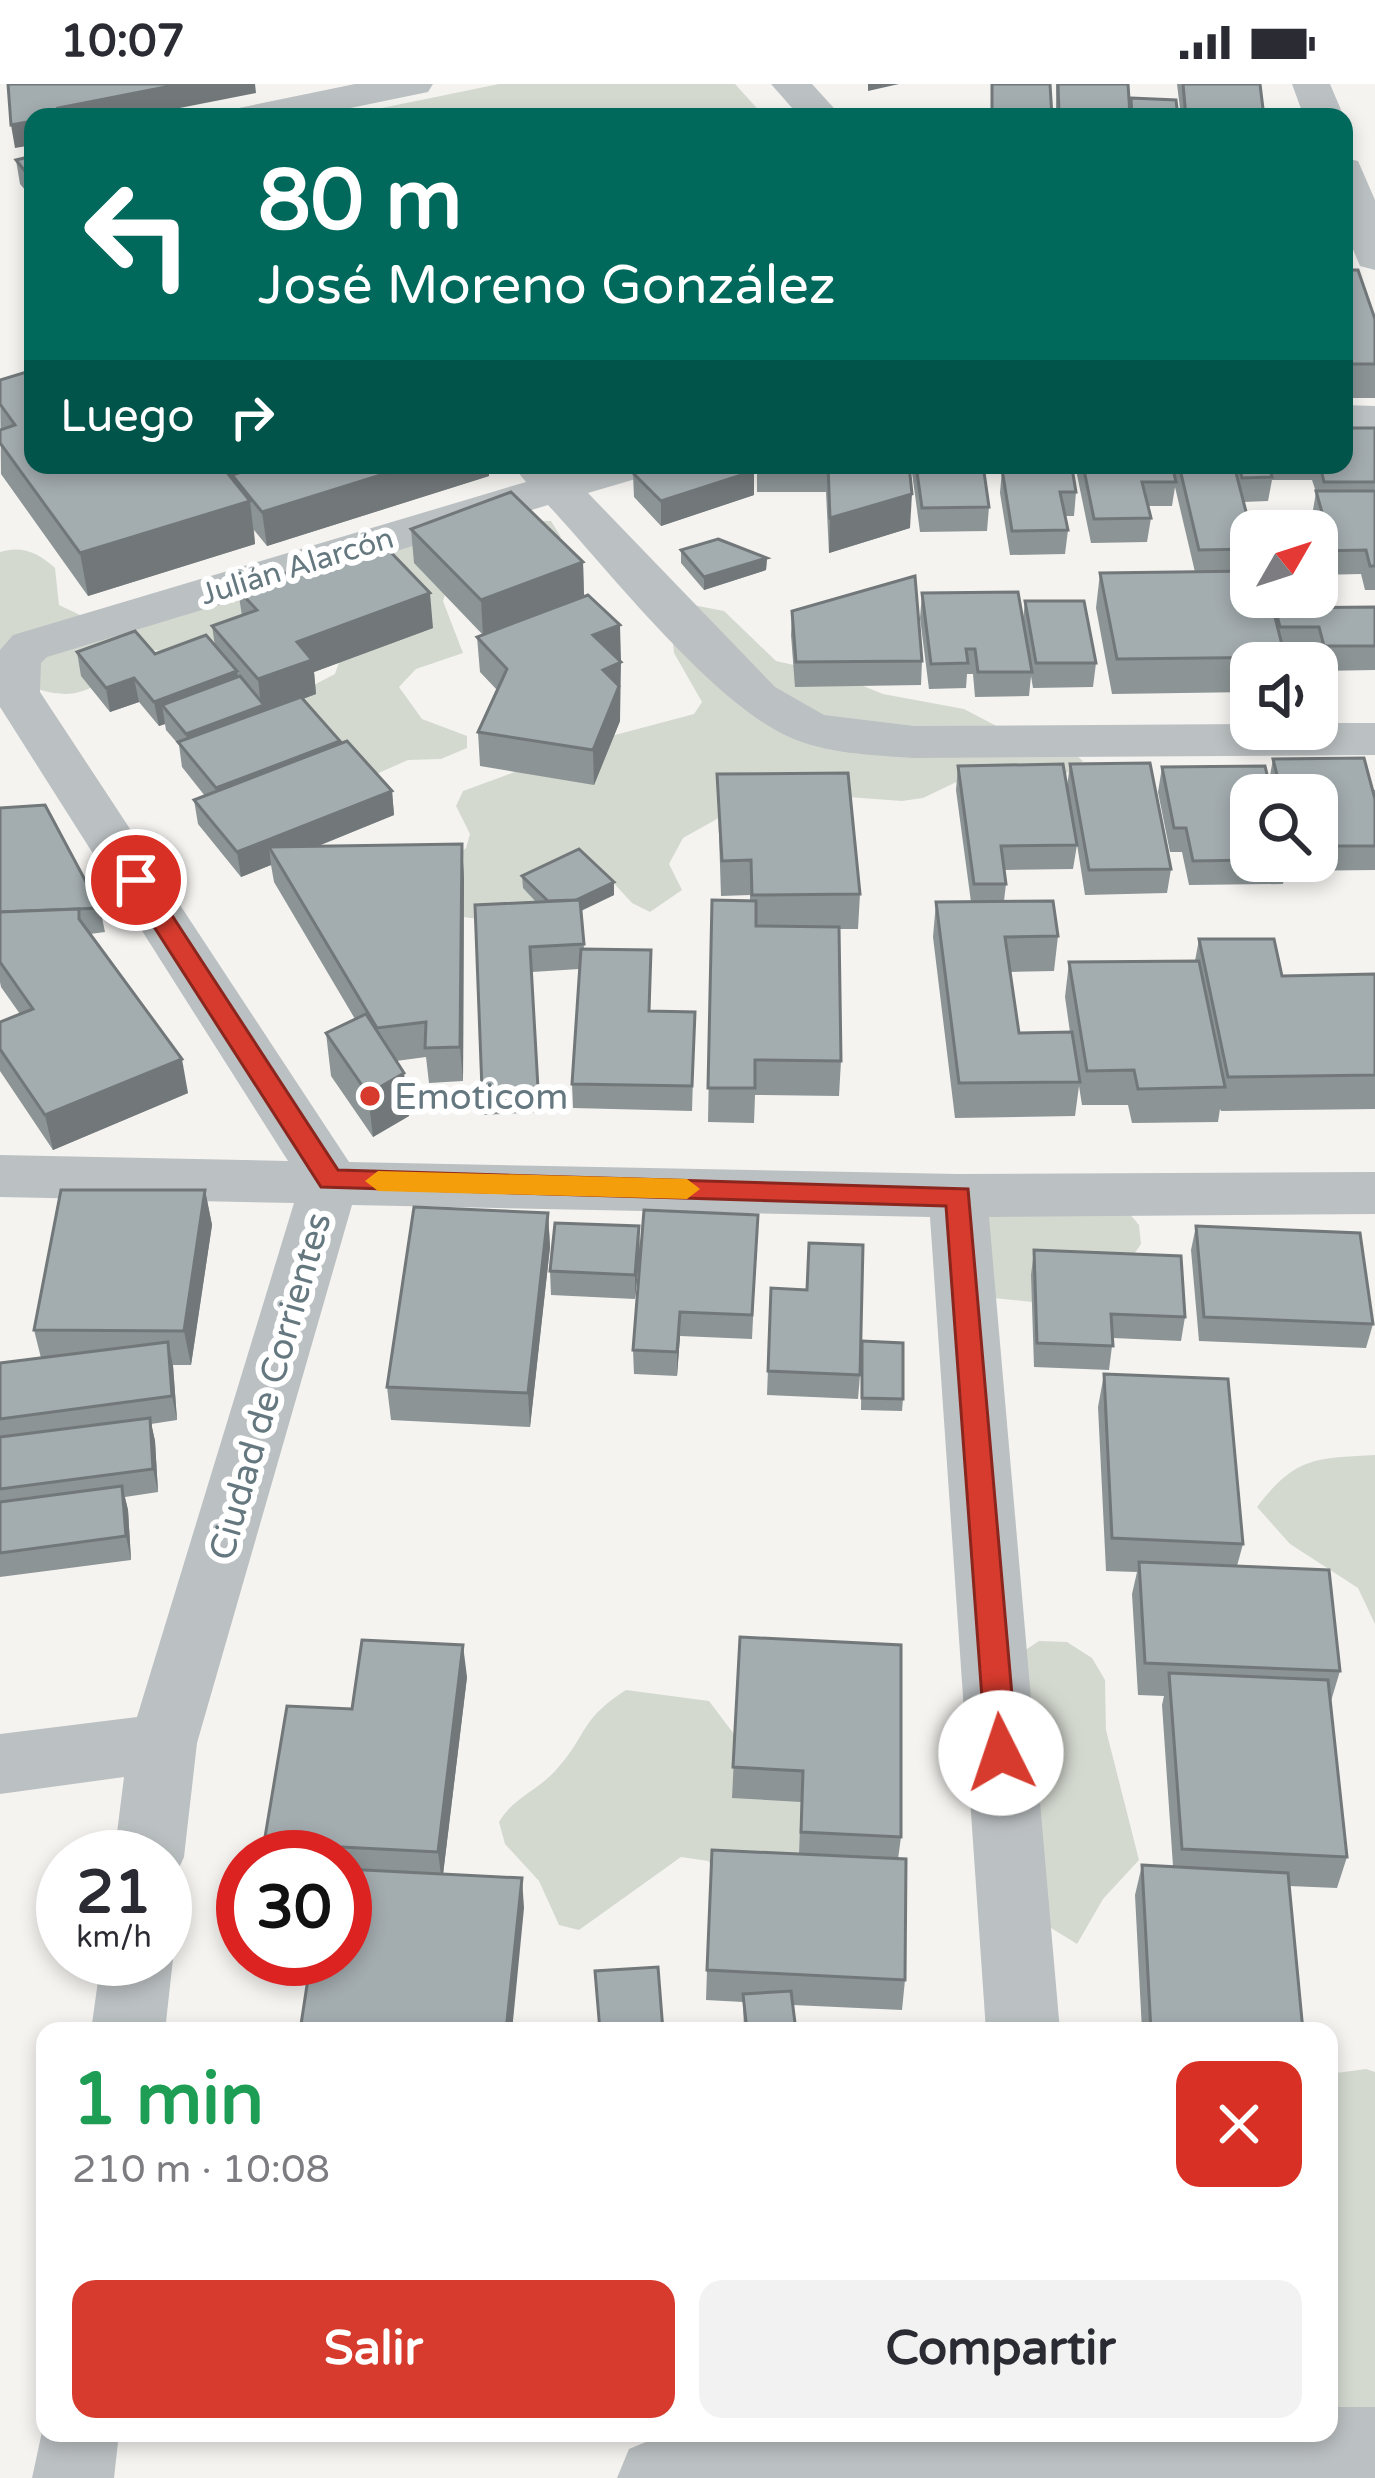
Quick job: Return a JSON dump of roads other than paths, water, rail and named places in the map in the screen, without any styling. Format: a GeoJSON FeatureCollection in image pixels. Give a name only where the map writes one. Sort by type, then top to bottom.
{"type":"FeatureCollection","features":[{"type":"Feature","properties":{"kind":"street"},"geometry":{"type":"LineString","coordinates":[[293,108],[414,84]]}},
{"type":"Feature","properties":{"kind":"street"},"geometry":{"type":"LineString","coordinates":[[790,84],[813,108]]}},
{"type":"Feature","properties":{"kind":"street"},"geometry":{"type":"LineString","coordinates":[[1353,195],[1375,257]]}},
{"type":"Feature","properties":{"kind":"street"},"geometry":{"type":"LineString","coordinates":[[546,476],[757,698],[808,727],[856,738],[914,742],[1375,739]]}},
{"type":"Feature","properties":{"kind":"street","name":"Julián Alarcón"},"geometry":{"type":"LineString","coordinates":[[30,646],[546,476]]}},
{"type":"Feature","properties":{"kind":"street","name":"Ciudad de Corrientes"},"geometry":{"type":"LineString","coordinates":[[30,646],[16,661],[15,692],[330,1180],[164,1743],[153,1830]]}},
{"type":"Feature","properties":{"kind":"street"},"geometry":{"type":"LineString","coordinates":[[0,1176],[958,1196],[1375,1193]]}},
{"type":"Feature","properties":{"kind":"street"},"geometry":{"type":"LineString","coordinates":[[958,1196],[1022,2022]]}},
{"type":"Feature","properties":{"kind":"street"},"geometry":{"type":"LineString","coordinates":[[0,1764],[164,1743]]}},
{"type":"Feature","properties":{"kind":"street"},"geometry":{"type":"LineString","coordinates":[[129,2022],[134,1986]]}},
{"type":"Feature","properties":{"kind":"street"},"geometry":{"type":"LineString","coordinates":[[74,2478],[78,2442]]}},
{"type":"Feature","properties":{"kind":"street"},"geometry":{"type":"LineString","coordinates":[[658,2478],[1055,2442],[1375,2447]]}},
{"type":"Feature","properties":{"kind":"place","name":"Emoticom"},"geometry":{"type":"Point","coordinates":[370,1096]}}]}
